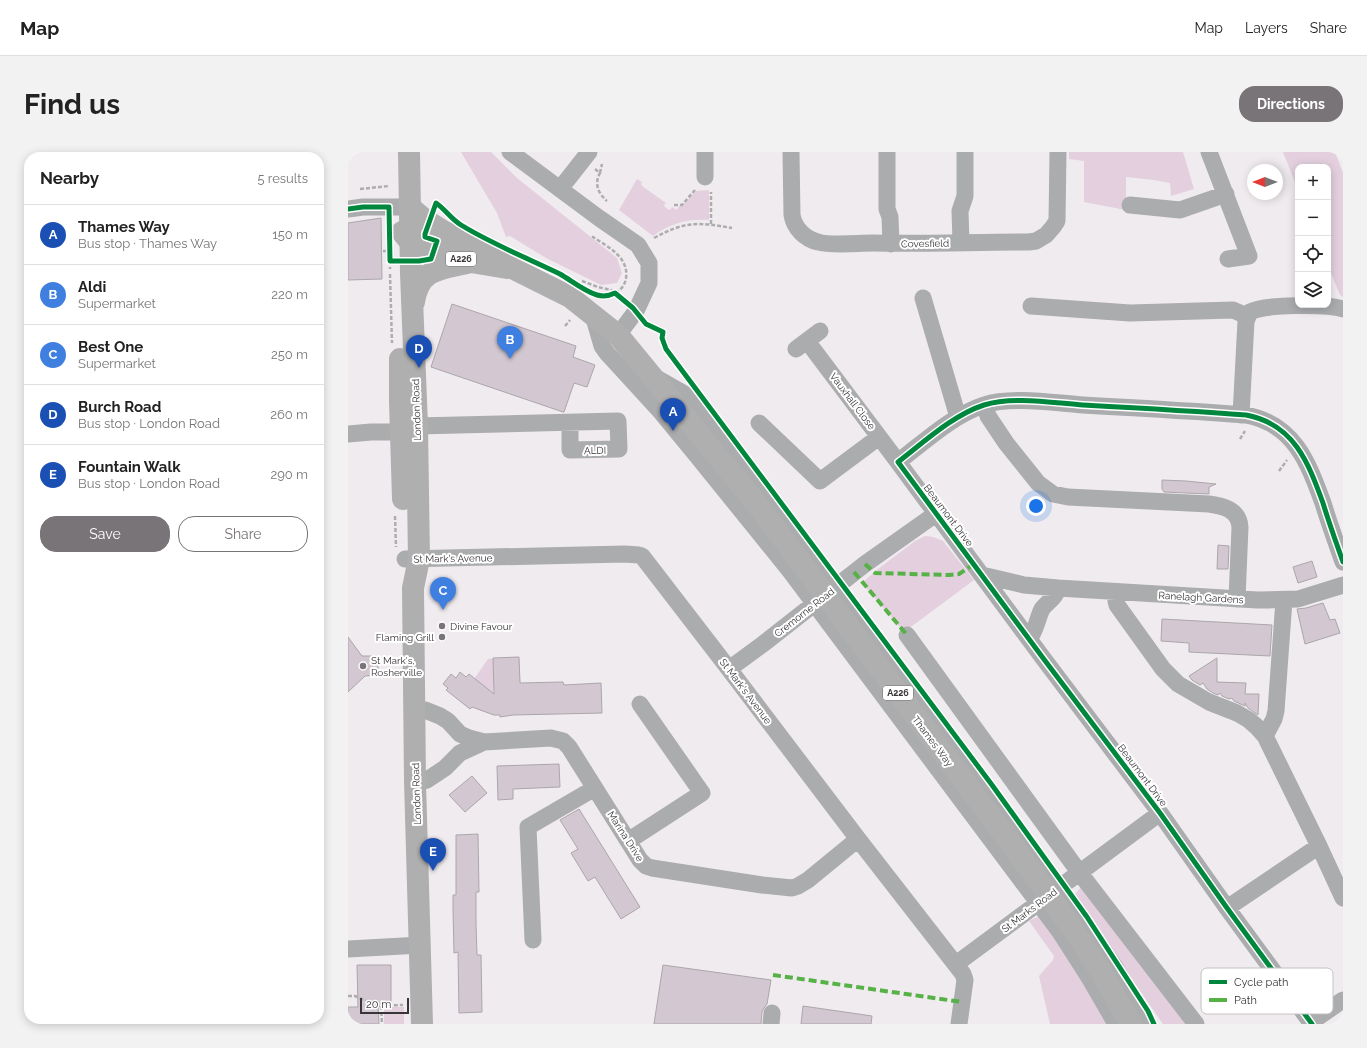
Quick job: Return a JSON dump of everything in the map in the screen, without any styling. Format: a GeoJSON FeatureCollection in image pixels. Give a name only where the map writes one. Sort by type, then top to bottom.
{"type":"FeatureCollection","features":[{"type":"Feature","properties":{"kind":"main road","name":"London Road"},"geometry":{"type":"LineString","coordinates":[[396,152],[396,234],[411,430]]}},
{"type":"Feature","properties":{"kind":"main road","name":"London Road"},"geometry":{"type":"LineString","coordinates":[[409,152],[396,234],[413,311],[411,430],[412,559],[415,782],[422,1024]]}},
{"type":"Feature","properties":{"kind":"main road","name":"Thames Way"},"geometry":{"type":"LineString","coordinates":[[396,234],[429,222],[448,233],[490,252],[514,269],[570,297],[618,335],[756,504],[1055,904],[1101,972],[1132,1024]]}},
{"type":"Feature","properties":{"kind":"main road","name":"Thames Way"},"geometry":{"type":"LineString","coordinates":[[396,234],[470,262],[514,269]]}},
{"type":"Feature","properties":{"kind":"main road","name":"A226"},"geometry":{"type":"LineString","coordinates":[[413,311],[416,290],[424,277],[436,271],[470,262]]}},
{"type":"Feature","properties":{"kind":"street"},"geometry":{"type":"LineString","coordinates":[[510,152],[638,245],[649,263],[649,284],[636,311],[618,335]]}},
{"type":"Feature","properties":{"kind":"street"},"geometry":{"type":"LineString","coordinates":[[704,185],[705,152]]}},
{"type":"Feature","properties":{"kind":"street","name":"Covesfield"},"geometry":{"type":"LineString","coordinates":[[791,152],[792,215],[799,230],[809,238],[820,243],[891,244],[1036,241],[1046,235],[1053,227],[1057,218],[1058,152]]}},
{"type":"Feature","properties":{"kind":"street"},"geometry":{"type":"LineString","coordinates":[[887,152],[887,209],[890,217],[891,244]]}},
{"type":"Feature","properties":{"kind":"street"},"geometry":{"type":"LineString","coordinates":[[961,242],[960,211],[965,196],[965,152]]}},
{"type":"Feature","properties":{"kind":"street"},"geometry":{"type":"LineString","coordinates":[[1209,152],[1249,256],[1228,258]]}},
{"type":"Feature","properties":{"kind":"street"},"geometry":{"type":"LineString","coordinates":[[560,189],[586,156]]}},
{"type":"Feature","properties":{"kind":"street"},"geometry":{"type":"LineString","coordinates":[[1130,205],[1181,210],[1226,194]]}},
{"type":"Feature","properties":{"kind":"street"},"geometry":{"type":"LineString","coordinates":[[348,209],[363,207],[396,234]]}},
{"type":"Feature","properties":{"kind":"street"},"geometry":{"type":"LineString","coordinates":[[923,298],[958,417]]}},
{"type":"Feature","properties":{"kind":"street"},"geometry":{"type":"LineString","coordinates":[[1031,306],[1130,313],[1232,310],[1247,316]]}},
{"type":"Feature","properties":{"kind":"street"},"geometry":{"type":"LineString","coordinates":[[1241,414],[1246,321],[1247,316],[1252,310],[1274,307],[1321,306],[1333,306],[1343,309]]}},
{"type":"Feature","properties":{"kind":"street"},"geometry":{"type":"LineString","coordinates":[[593,315],[602,346],[693,451],[790,571],[1060,932],[1116,1024]]}},
{"type":"Feature","properties":{"kind":"street","name":"Vauxhall Close"},"geometry":{"type":"LineString","coordinates":[[808,340],[898,462]]}},
{"type":"Feature","properties":{"kind":"street"},"geometry":{"type":"LineString","coordinates":[[649,373],[695,400],[1041,862],[1115,967],[1147,1024]]}},
{"type":"Feature","properties":{"kind":"street"},"geometry":{"type":"LineString","coordinates":[[898,462],[958,417],[984,405],[1002,401],[1241,414],[1254,416],[1275,425],[1293,441],[1306,460],[1343,562]]}},
{"type":"Feature","properties":{"kind":"street"},"geometry":{"type":"LineString","coordinates":[[984,405],[988,416],[1006,443],[1038,483],[1053,494],[1084,498],[1209,504],[1223,507],[1234,512],[1239,520],[1240,527],[1237,599]]}},
{"type":"Feature","properties":{"kind":"street"},"geometry":{"type":"LineString","coordinates":[[348,434],[570,423]]}},
{"type":"Feature","properties":{"kind":"street"},"geometry":{"type":"LineString","coordinates":[[759,423],[820,481],[879,437]]}},
{"type":"Feature","properties":{"kind":"street","name":"Beaumont Drive"},"geometry":{"type":"LineString","coordinates":[[898,462],[1160,813],[1271,968]]}},
{"type":"Feature","properties":{"kind":"street","name":"Cremorne Road"},"geometry":{"type":"LineString","coordinates":[[729,668],[851,575],[937,513]]}},
{"type":"Feature","properties":{"kind":"street","name":"St Mark's Avenue"},"geometry":{"type":"LineString","coordinates":[[412,559],[639,555],[644,558],[963,974],[965,980],[959,1024]]}},
{"type":"Feature","properties":{"kind":"street","name":"Ranelagh Gardens"},"geometry":{"type":"LineString","coordinates":[[982,575],[1024,585],[1237,599],[1284,600],[1306,597],[1343,586]]}},
{"type":"Feature","properties":{"kind":"street"},"geometry":{"type":"LineString","coordinates":[[1029,639],[1033,634],[1039,615],[1043,608],[1056,594],[1058,588]]}},
{"type":"Feature","properties":{"kind":"street"},"geometry":{"type":"LineString","coordinates":[[1116,592],[1117,605],[1163,669],[1172,679],[1182,687],[1195,694],[1249,720],[1257,726],[1265,736],[1343,898]]}},
{"type":"Feature","properties":{"kind":"street"},"geometry":{"type":"LineString","coordinates":[[1265,736],[1274,719],[1276,710],[1284,600]]}},
{"type":"Feature","properties":{"kind":"street"},"geometry":{"type":"LineString","coordinates":[[907,635],[1079,872],[1196,1024]]}},
{"type":"Feature","properties":{"kind":"street"},"geometry":{"type":"LineString","coordinates":[[628,841],[702,793],[640,704]]}},
{"type":"Feature","properties":{"kind":"street","name":"Marina Drive"},"geometry":{"type":"LineString","coordinates":[[415,709],[425,710],[440,716],[448,721],[460,734],[484,742],[550,738],[559,739],[565,742],[643,863],[652,868],[785,888],[802,884],[858,839]]}},
{"type":"Feature","properties":{"kind":"street","name":"Marina Drive"},"geometry":{"type":"LineString","coordinates":[[415,782],[427,780],[444,770],[460,753],[484,742]]}},
{"type":"Feature","properties":{"kind":"street"},"geometry":{"type":"LineString","coordinates":[[533,940],[528,827],[595,788]]}},
{"type":"Feature","properties":{"kind":"street","name":"St Marks Road"},"geometry":{"type":"LineString","coordinates":[[956,964],[1160,813]]}},
{"type":"Feature","properties":{"kind":"street"},"geometry":{"type":"LineString","coordinates":[[1227,908],[1319,846]]}},
{"type":"Feature","properties":{"kind":"street"},"geometry":{"type":"LineString","coordinates":[[348,949],[420,945]]}},
{"type":"Feature","properties":{"kind":"street"},"geometry":{"type":"LineString","coordinates":[[1333,1007],[1343,1000]]}},
{"type":"Feature","properties":{"kind":"street","name":"Beaumont Drive"},"geometry":{"type":"LineString","coordinates":[[1304,1014],[1311,1023]]}},
{"type":"Feature","properties":{"kind":"street"},"geometry":{"type":"LineString","coordinates":[[1311,1023],[1324,1014]]}},
{"type":"Feature","properties":{"kind":"path"},"geometry":{"type":"LineString","coordinates":[[586,156],[600,173],[597,183],[598,191],[608,203]]}},
{"type":"Feature","properties":{"kind":"path"},"geometry":{"type":"LineString","coordinates":[[674,205],[682,205],[704,185]]}},
{"type":"Feature","properties":{"kind":"path"},"geometry":{"type":"LineString","coordinates":[[704,185],[711,224]]}},
{"type":"Feature","properties":{"kind":"path"},"geometry":{"type":"LineString","coordinates":[[357,190],[389,186]]}},
{"type":"Feature","properties":{"kind":"path"},"geometry":{"type":"LineString","coordinates":[[638,245],[680,225],[711,224],[732,228]]}},
{"type":"Feature","properties":{"kind":"path"},"geometry":{"type":"LineString","coordinates":[[576,283],[583,288]]}},
{"type":"Feature","properties":{"kind":"path"},"geometry":{"type":"LineString","coordinates":[[609,296],[615,293],[636,311]]}},
{"type":"Feature","properties":{"kind":"path"},"geometry":{"type":"LineString","coordinates":[[349,995],[381,1006],[408,1005]]}},
{"type":"Feature","properties":{"kind":"path"},"geometry":{"type":"LineString","coordinates":[[381,1006],[382,1024]]}},
{"type":"Feature","properties":{"kind":"shaded area"},"geometry":{"type":"Polygon","coordinates":[[[461,152],[491,152],[517,178],[617,258],[622,273],[617,283],[601,285],[546,258],[510,236],[506,237],[497,213],[461,152]]]}},
{"type":"Feature","properties":{"kind":"shaded area"},"geometry":{"type":"Polygon","coordinates":[[[1069,152],[1183,152],[1194,189],[1171,196],[1170,183],[1126,177],[1126,210],[1084,202],[1084,161],[1069,159],[1069,152]]]}},
{"type":"Feature","properties":{"kind":"shaded area"},"geometry":{"type":"Polygon","coordinates":[[[1283,152],[1335,152],[1343,173],[1343,297],[1340,295],[1331,273],[1331,164],[1295,164],[1295,182],[1283,152]]]}},
{"type":"Feature","properties":{"kind":"shaded area"},"geometry":{"type":"Polygon","coordinates":[[[637,179],[642,182],[642,186],[666,203],[664,205],[669,210],[672,207],[677,210],[679,206],[683,205],[696,191],[709,190],[709,220],[686,221],[666,228],[653,236],[619,210],[637,179]]]}},
{"type":"Feature","properties":{"kind":"shaded area"},"geometry":{"type":"Polygon","coordinates":[[[925,536],[943,541],[974,580],[904,632],[862,583],[915,541],[925,536]]]}},
{"type":"Feature","properties":{"kind":"shaded area"},"geometry":{"type":"Polygon","coordinates":[[[519,657],[522,715],[506,685],[493,686],[494,715],[471,707],[474,679],[488,659],[519,657]]]}},
{"type":"Feature","properties":{"kind":"shaded area"},"geometry":{"type":"Polygon","coordinates":[[[1084,884],[1189,1024],[1163,1024],[1073,896],[1084,884]]]}},
{"type":"Feature","properties":{"kind":"shaded area"},"geometry":{"type":"Polygon","coordinates":[[[1043,914],[1107,1024],[1050,1024],[1039,976],[1053,960],[1054,956],[1029,921],[1043,914]]]}},
{"type":"Feature","properties":{"kind":"shaded area"},"geometry":{"type":"Polygon","coordinates":[[[385,1007],[404,1007],[404,1024],[384,1024],[385,1007]]]}},
{"type":"Feature","properties":{"kind":"building"},"geometry":{"type":"Polygon","coordinates":[[[381,218],[382,279],[348,280],[348,223],[381,218]]]}},
{"type":"Feature","properties":{"kind":"building"},"geometry":{"type":"Polygon","coordinates":[[[452,304],[576,346],[573,357],[595,365],[587,387],[574,383],[563,412],[431,367],[452,304]]]}},
{"type":"Feature","properties":{"kind":"building"},"geometry":{"type":"Polygon","coordinates":[[[1162,480],[1216,484],[1209,487],[1209,494],[1164,492],[1162,489],[1162,480]]]}},
{"type":"Feature","properties":{"kind":"building"},"geometry":{"type":"Polygon","coordinates":[[[1218,545],[1229,546],[1228,569],[1217,569],[1218,545]]]}},
{"type":"Feature","properties":{"kind":"building"},"geometry":{"type":"Polygon","coordinates":[[[1312,561],[1317,577],[1298,583],[1293,567],[1312,561]]]}},
{"type":"Feature","properties":{"kind":"building"},"geometry":{"type":"Polygon","coordinates":[[[1323,603],[1330,620],[1335,619],[1340,633],[1305,644],[1297,609],[1323,603]]]}},
{"type":"Feature","properties":{"kind":"building"},"geometry":{"type":"Polygon","coordinates":[[[1162,619],[1272,625],[1270,656],[1189,652],[1189,643],[1161,641],[1162,619]]]}},
{"type":"Feature","properties":{"kind":"building","name":"St Mark's, Rosherville"},"geometry":{"type":"Polygon","coordinates":[[[348,637],[362,656],[378,656],[378,675],[365,676],[348,692],[348,637]]]}},
{"type":"Feature","properties":{"kind":"building"},"geometry":{"type":"Polygon","coordinates":[[[519,657],[520,683],[563,682],[564,685],[601,683],[602,713],[513,715],[500,717],[500,715],[494,715],[472,707],[470,709],[446,690],[448,688],[443,684],[451,674],[456,678],[460,672],[466,677],[469,674],[494,694],[493,658],[519,657]]]}},
{"type":"Feature","properties":{"kind":"building"},"geometry":{"type":"Polygon","coordinates":[[[1217,658],[1217,682],[1246,683],[1245,694],[1259,694],[1258,715],[1248,708],[1245,703],[1245,706],[1234,701],[1232,698],[1229,699],[1222,696],[1220,693],[1218,695],[1213,693],[1207,689],[1203,683],[1200,685],[1189,676],[1217,658]]]}},
{"type":"Feature","properties":{"kind":"building"},"geometry":{"type":"Polygon","coordinates":[[[559,764],[560,787],[513,789],[513,799],[498,800],[497,766],[559,764]]]}},
{"type":"Feature","properties":{"kind":"building"},"geometry":{"type":"Polygon","coordinates":[[[472,776],[487,793],[465,812],[449,795],[472,776]]]}},
{"type":"Feature","properties":{"kind":"building"},"geometry":{"type":"Polygon","coordinates":[[[579,809],[640,907],[621,919],[595,877],[588,881],[571,853],[578,849],[560,820],[579,809]]]}},
{"type":"Feature","properties":{"kind":"building"},"geometry":{"type":"Polygon","coordinates":[[[478,834],[479,892],[476,892],[476,924],[477,955],[481,955],[482,1012],[459,1013],[458,952],[454,953],[453,910],[453,895],[456,895],[456,835],[478,834]]]}},
{"type":"Feature","properties":{"kind":"building"},"geometry":{"type":"Polygon","coordinates":[[[357,965],[391,965],[391,1004],[378,1004],[379,1024],[348,1024],[348,1007],[358,1007],[357,965]]]}},
{"type":"Feature","properties":{"kind":"building"},"geometry":{"type":"Polygon","coordinates":[[[663,965],[771,980],[767,1004],[762,1012],[761,1024],[654,1024],[663,965]]]}},
{"type":"Feature","properties":{"kind":"building"},"geometry":{"type":"Polygon","coordinates":[[[803,1006],[872,1016],[871,1024],[801,1024],[803,1006]]]}},
{"type":"Feature","properties":{"kind":"railway"},"geometry":{"type":"LineString","coordinates":[[1339,152],[1343,162]]}},
{"type":"Feature","properties":{"kind":"marked path"},"geometry":{"type":"LineString","coordinates":[[865,564],[875,573],[949,575],[959,574],[974,564]]}},
{"type":"Feature","properties":{"kind":"marked path"},"geometry":{"type":"LineString","coordinates":[[854,572],[907,635]]}},
{"type":"Feature","properties":{"kind":"marked path"},"geometry":{"type":"LineString","coordinates":[[773,975],[962,1002]]}},
{"type":"Feature","properties":{"kind":"cycle path"},"geometry":{"type":"LineString","coordinates":[[348,209],[363,207],[389,207],[390,261],[419,261],[431,259],[437,241],[425,237],[436,203],[457,222],[473,232],[497,245],[560,274],[587,291],[602,296],[615,293],[633,308],[646,324],[663,332],[662,338],[666,349],[992,785],[1087,917],[1148,1011],[1154,1024]]}},
{"type":"Feature","properties":{"kind":"cycle path"},"geometry":{"type":"LineString","coordinates":[[1271,968],[1160,813],[898,462],[961,415],[995,402],[1033,401],[1246,415],[1262,420],[1276,427],[1288,436],[1297,447],[1311,473],[1343,562]]}},
{"type":"Feature","properties":{"kind":"cycle path"},"geometry":{"type":"LineString","coordinates":[[1305,1014],[1312,1024]]}},
{"type":"Feature","properties":{"kind":"place","name":"Aldi"},"geometry":{"type":"Point","coordinates":[510,359]}},
{"type":"Feature","properties":{"kind":"place","name":"Burch Road"},"geometry":{"type":"Point","coordinates":[419,368]}},
{"type":"Feature","properties":{"kind":"place","name":"Thames Way"},"geometry":{"type":"Point","coordinates":[673,431]}},
{"type":"Feature","properties":{"kind":"place","name":"Best One"},"geometry":{"type":"Point","coordinates":[443,610]}},
{"type":"Feature","properties":{"kind":"place","name":"Divine Favour"},"geometry":{"type":"Point","coordinates":[442,626]}},
{"type":"Feature","properties":{"kind":"place","name":"Flaming Grill"},"geometry":{"type":"Point","coordinates":[442,637]}},
{"type":"Feature","properties":{"kind":"place","name":"St Mark's, Rosherville"},"geometry":{"type":"Point","coordinates":[363,666]}},
{"type":"Feature","properties":{"kind":"place","name":"Fountain Walk"},"geometry":{"type":"Point","coordinates":[433,871]}}]}
